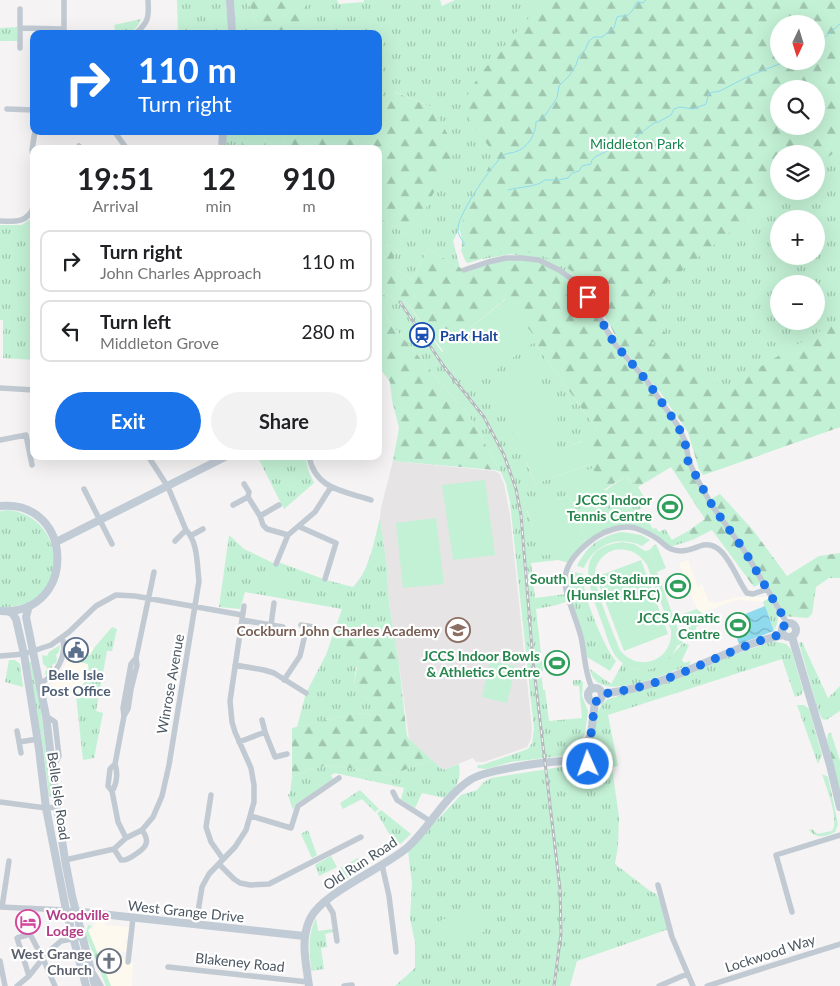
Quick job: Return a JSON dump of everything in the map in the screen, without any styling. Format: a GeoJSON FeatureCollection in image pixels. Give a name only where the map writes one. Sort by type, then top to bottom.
{"type":"FeatureCollection","features":[{"type":"Feature","properties":{"kind":"street"},"geometry":{"type":"LineString","coordinates":[[64,0],[64,30]]}},
{"type":"Feature","properties":{"kind":"street"},"geometry":{"type":"LineString","coordinates":[[140,30],[148,17],[148,0]]}},
{"type":"Feature","properties":{"kind":"street"},"geometry":{"type":"LineString","coordinates":[[230,0],[232,30]]}},
{"type":"Feature","properties":{"kind":"street"},"geometry":{"type":"LineString","coordinates":[[20,9],[20,48]]}},
{"type":"Feature","properties":{"kind":"street"},"geometry":{"type":"LineString","coordinates":[[20,28],[49,30]]}},
{"type":"Feature","properties":{"kind":"street"},"geometry":{"type":"LineString","coordinates":[[7,109],[30,110]]}},
{"type":"Feature","properties":{"kind":"street"},"geometry":{"type":"LineString","coordinates":[[0,222],[18,222],[25,220],[30,215]]}},
{"type":"Feature","properties":{"kind":"street"},"geometry":{"type":"LineString","coordinates":[[464,270],[506,258],[521,258],[539,260],[559,270],[572,280],[593,306],[614,343],[647,381],[678,426],[685,442],[688,461],[713,507],[744,550],[787,623],[796,627],[796,633],[792,636],[787,637],[783,634],[664,680],[602,694]]}},
{"type":"Feature","properties":{"kind":"street"},"geometry":{"type":"LineString","coordinates":[[0,388],[30,390]]}},
{"type":"Feature","properties":{"kind":"street"},"geometry":{"type":"LineString","coordinates":[[0,440],[26,435],[30,455]]}},
{"type":"Feature","properties":{"kind":"street"},"geometry":{"type":"LineString","coordinates":[[31,460],[32,465]]}},
{"type":"Feature","properties":{"kind":"street"},"geometry":{"type":"LineString","coordinates":[[151,460],[168,487],[186,530],[192,536],[203,528]]}},
{"type":"Feature","properties":{"kind":"street"},"geometry":{"type":"LineString","coordinates":[[56,542],[219,460]]}},
{"type":"Feature","properties":{"kind":"street"},"geometry":{"type":"LineString","coordinates":[[311,460],[317,476],[331,487],[349,498],[357,495],[371,500]]}},
{"type":"Feature","properties":{"kind":"street"},"geometry":{"type":"LineString","coordinates":[[244,484],[249,492],[248,497],[260,516],[263,525],[267,529],[288,535]]}},
{"type":"Feature","properties":{"kind":"street"},"geometry":{"type":"LineString","coordinates":[[276,564],[288,535],[300,527],[315,512],[331,487]]}},
{"type":"Feature","properties":{"kind":"street"},"geometry":{"type":"LineString","coordinates":[[84,489],[112,544]]}},
{"type":"Feature","properties":{"kind":"street"},"geometry":{"type":"LineString","coordinates":[[233,505],[248,497]]}},
{"type":"Feature","properties":{"kind":"street"},"geometry":{"type":"LineString","coordinates":[[260,516],[279,505]]}},
{"type":"Feature","properties":{"kind":"street"},"geometry":{"type":"LineString","coordinates":[[0,611],[9,612],[29,606],[41,598],[50,588],[58,564],[56,542],[51,532],[38,517],[16,507],[1,506]]}},
{"type":"Feature","properties":{"kind":"street"},"geometry":{"type":"LineString","coordinates":[[300,527],[338,539],[325,579]]}},
{"type":"Feature","properties":{"kind":"street"},"geometry":{"type":"LineString","coordinates":[[592,688],[584,665],[581,638],[565,587],[566,571],[570,562],[588,543],[604,532],[619,528],[633,528],[652,535],[667,548],[677,552],[704,545],[717,548],[724,553],[747,593],[753,594],[767,589]]}},
{"type":"Feature","properties":{"kind":"street"},"geometry":{"type":"LineString","coordinates":[[175,541],[186,530]]}},
{"type":"Feature","properties":{"kind":"street","name":"Winrose Avenue"},"geometry":{"type":"LineString","coordinates":[[65,860],[114,849],[126,838],[142,830],[153,817],[162,796],[198,581],[197,560],[192,536]]}},
{"type":"Feature","properties":{"kind":"street"},"geometry":{"type":"LineString","coordinates":[[126,838],[117,817],[112,791],[115,786],[117,769],[115,764],[124,716],[128,709],[129,688],[137,665],[136,658],[154,572]]}},
{"type":"Feature","properties":{"kind":"street"},"geometry":{"type":"LineString","coordinates":[[0,656],[24,654],[51,645],[96,606],[109,598],[124,594],[195,607],[283,627]]}},
{"type":"Feature","properties":{"kind":"street"},"geometry":{"type":"LineString","coordinates":[[270,625],[274,602]]}},
{"type":"Feature","properties":{"kind":"street","name":"Belle Isle Road"},"geometry":{"type":"LineString","coordinates":[[29,606],[26,617],[46,716],[65,860],[95,986]]}},
{"type":"Feature","properties":{"kind":"street"},"geometry":{"type":"LineString","coordinates":[[196,924],[202,887],[209,874],[235,847],[246,830],[251,816],[254,785],[251,768],[232,722],[230,701],[244,606]]}},
{"type":"Feature","properties":{"kind":"street","name":"Belle Isle Road"},"geometry":{"type":"LineString","coordinates":[[9,612],[16,619],[24,654],[38,739],[46,808],[66,910],[86,986]]}},
{"type":"Feature","properties":{"kind":"street"},"geometry":{"type":"LineString","coordinates":[[783,634],[782,628],[787,623]]}},
{"type":"Feature","properties":{"kind":"street"},"geometry":{"type":"LineString","coordinates":[[284,680],[300,656],[304,626],[314,627]]}},
{"type":"Feature","properties":{"kind":"street"},"geometry":{"type":"LineString","coordinates":[[792,636],[840,807]]}},
{"type":"Feature","properties":{"kind":"street"},"geometry":{"type":"LineString","coordinates":[[40,683],[50,677],[60,662],[64,642],[62,637]]}},
{"type":"Feature","properties":{"kind":"street"},"geometry":{"type":"LineString","coordinates":[[235,665],[264,670],[306,693]]}},
{"type":"Feature","properties":{"kind":"street"},"geometry":{"type":"LineString","coordinates":[[592,688],[599,689],[602,694]]}},
{"type":"Feature","properties":{"kind":"street"},"geometry":{"type":"LineString","coordinates":[[592,688],[589,691],[589,698],[595,702],[601,699],[602,694]]}},
{"type":"Feature","properties":{"kind":"street","name":"Old Run Road"},"geometry":{"type":"LineString","coordinates":[[309,984],[304,936],[311,917],[325,900],[409,846],[452,796],[471,779],[500,770],[580,757],[591,734],[595,702]]}},
{"type":"Feature","properties":{"kind":"street"},"geometry":{"type":"LineString","coordinates":[[262,720],[275,757],[287,754]]}},
{"type":"Feature","properties":{"kind":"street"},"geometry":{"type":"LineString","coordinates":[[17,731],[21,753]]}},
{"type":"Feature","properties":{"kind":"street"},"geometry":{"type":"LineString","coordinates":[[239,742],[265,732]]}},
{"type":"Feature","properties":{"kind":"street"},"geometry":{"type":"LineString","coordinates":[[19,742],[38,739]]}},
{"type":"Feature","properties":{"kind":"street"},"geometry":{"type":"LineString","coordinates":[[251,816],[291,828],[298,806],[339,778]]}},
{"type":"Feature","properties":{"kind":"street"},"geometry":{"type":"LineString","coordinates":[[393,792],[397,800],[430,821]]}},
{"type":"Feature","properties":{"kind":"street"},"geometry":{"type":"LineString","coordinates":[[211,795],[206,828],[227,873],[240,883],[250,885],[269,884],[361,836]]}},
{"type":"Feature","properties":{"kind":"street"},"geometry":{"type":"LineString","coordinates":[[0,802],[46,808],[57,807]]}},
{"type":"Feature","properties":{"kind":"street"},"geometry":{"type":"LineString","coordinates":[[114,849],[121,860],[126,861],[145,848],[147,836],[142,830]]}},
{"type":"Feature","properties":{"kind":"street"},"geometry":{"type":"LineString","coordinates":[[792,912],[776,855],[840,835]]}},
{"type":"Feature","properties":{"kind":"street"},"geometry":{"type":"LineString","coordinates":[[9,861],[1,907],[66,910]]}},
{"type":"Feature","properties":{"kind":"street"},"geometry":{"type":"LineString","coordinates":[[382,865],[396,952]]}},
{"type":"Feature","properties":{"kind":"street"},"geometry":{"type":"LineString","coordinates":[[658,885],[669,928],[693,986]]}},
{"type":"Feature","properties":{"kind":"street"},"geometry":{"type":"LineString","coordinates":[[325,900],[333,913],[337,941]]}},
{"type":"Feature","properties":{"kind":"street","name":"West Grange Drive"},"geometry":{"type":"LineString","coordinates":[[66,910],[304,936]]}},
{"type":"Feature","properties":{"kind":"street"},"geometry":{"type":"LineString","coordinates":[[127,957],[133,918]]}},
{"type":"Feature","properties":{"kind":"street"},"geometry":{"type":"LineString","coordinates":[[29,976],[17,938],[30,934],[55,986]]}},
{"type":"Feature","properties":{"kind":"street"},"geometry":{"type":"LineString","coordinates":[[17,986],[29,976],[43,958],[61,941],[82,937]]}},
{"type":"Feature","properties":{"kind":"street","name":"Lockwood Way"},"geometry":{"type":"LineString","coordinates":[[707,986],[840,944]]}},
{"type":"Feature","properties":{"kind":"street"},"geometry":{"type":"LineString","coordinates":[[0,961],[5,986]]}},
{"type":"Feature","properties":{"kind":"street","name":"Blakeney Road"},"geometry":{"type":"LineString","coordinates":[[168,967],[309,984]]}},
{"type":"Feature","properties":{"kind":"street","name":"Belle Isle Road"},"geometry":{"type":"LineString","coordinates":[[91,970],[101,986]]}},
{"type":"Feature","properties":{"kind":"street"},"geometry":{"type":"LineString","coordinates":[[659,986],[687,974]]}},
{"type":"Feature","properties":{"kind":"street"},"geometry":{"type":"LineString","coordinates":[[344,986],[352,985]]}},
{"type":"Feature","properties":{"kind":"shaded area","name":"Cockburn John Charles Academy"},"geometry":{"type":"Polygon","coordinates":[[[393,461],[495,471],[500,474],[504,484],[510,515],[532,729],[531,739],[527,747],[484,762],[476,762],[473,758],[443,770],[409,739],[389,604],[387,568],[380,518],[393,461]]]}},
{"type":"Feature","properties":{"kind":"shaded area"},"geometry":{"type":"Polygon","coordinates":[[[688,560],[698,587],[703,585],[708,600],[716,603],[737,597],[771,597],[763,602],[733,601],[702,613],[697,609],[690,593],[693,592],[688,579],[685,579],[679,563],[688,560]]]}},
{"type":"Feature","properties":{"kind":"shaded area"},"geometry":{"type":"Polygon","coordinates":[[[71,637],[94,648],[90,655],[68,656],[71,637]]]}},
{"type":"Feature","properties":{"kind":"shaded area"},"geometry":{"type":"Polygon","coordinates":[[[68,659],[88,664],[89,674],[76,696],[51,689],[47,690],[61,673],[68,659]]]}},
{"type":"Feature","properties":{"kind":"shaded area"},"geometry":{"type":"Polygon","coordinates":[[[95,920],[105,921],[105,925],[129,927],[128,938],[125,941],[127,946],[126,952],[122,952],[121,956],[126,959],[126,962],[133,962],[132,986],[111,986],[88,930],[94,927],[95,920]]]}},
{"type":"Feature","properties":{"kind":"green space"},"geometry":{"type":"Polygon","coordinates":[[[177,0],[226,0],[228,30],[178,30],[177,0]]]}},
{"type":"Feature","properties":{"kind":"green space"},"geometry":{"type":"Polygon","coordinates":[[[234,0],[247,0],[260,30],[235,30],[234,0]]]}},
{"type":"Feature","properties":{"kind":"green space"},"geometry":{"type":"Polygon","coordinates":[[[247,0],[307,0],[307,30],[260,30],[247,0]]]}},
{"type":"Feature","properties":{"kind":"green space","name":"Middleton Park"},"geometry":{"type":"Polygon","coordinates":[[[307,0],[337,0],[339,4],[364,2],[364,0],[440,0],[442,6],[455,0],[840,0],[840,427],[703,475],[699,469],[688,432],[661,393],[618,342],[609,322],[596,302],[571,274],[539,260],[511,254],[483,259],[461,252],[468,211],[453,241],[460,268],[428,249],[412,280],[390,265],[397,251],[382,241],[382,219],[411,237],[436,117],[432,107],[395,92],[382,100],[382,30],[307,30],[307,0]]]}},
{"type":"Feature","properties":{"kind":"green space","name":"Middleton Park"},"geometry":{"type":"Polygon","coordinates":[[[541,0],[840,0],[840,149],[825,159],[825,145],[770,145],[771,200],[651,295],[649,301],[670,343],[648,342],[725,388],[822,330],[825,330],[825,328],[840,319],[840,427],[703,475],[699,469],[688,432],[661,393],[623,348],[678,426],[689,461],[709,500],[720,494],[753,530],[787,576],[819,556],[840,553],[840,578],[829,578],[816,587],[812,614],[808,618],[783,616],[763,582],[754,587],[712,530],[692,540],[688,531],[705,519],[671,467],[638,487],[626,476],[602,491],[584,440],[598,431],[534,342],[537,340],[505,299],[443,351],[404,299],[395,299],[382,294],[382,241],[397,251],[390,265],[412,280],[428,249],[464,270],[506,258],[539,260],[572,279],[617,340],[586,285],[561,264],[532,253],[512,251],[500,252],[467,263],[464,258],[459,229],[495,154],[478,133],[468,115],[466,109],[467,98],[473,85],[541,0]]]}},
{"type":"Feature","properties":{"kind":"green space"},"geometry":{"type":"Polygon","coordinates":[[[141,19],[133,30],[115,30],[114,25],[141,19]]]}},
{"type":"Feature","properties":{"kind":"green space"},"geometry":{"type":"Polygon","coordinates":[[[17,27],[17,41],[0,41],[0,28],[17,27]]]}},
{"type":"Feature","properties":{"kind":"green space"},"geometry":{"type":"Polygon","coordinates":[[[394,92],[432,107],[456,149],[411,237],[382,219],[382,145],[285,145],[283,135],[382,135],[382,100],[394,92]]]}},
{"type":"Feature","properties":{"kind":"green space"},"geometry":{"type":"Polygon","coordinates":[[[226,135],[241,135],[242,145],[226,145],[226,135]]]}},
{"type":"Feature","properties":{"kind":"green space"},"geometry":{"type":"Polygon","coordinates":[[[241,135],[264,135],[265,145],[242,145],[241,135]]]}},
{"type":"Feature","properties":{"kind":"green space"},"geometry":{"type":"Polygon","coordinates":[[[264,135],[283,135],[285,145],[265,145],[264,135]]]}},
{"type":"Feature","properties":{"kind":"green space"},"geometry":{"type":"Polygon","coordinates":[[[30,220],[30,360],[3,358],[3,320],[0,320],[0,225],[22,225],[30,220]]]}},
{"type":"Feature","properties":{"kind":"green space"},"geometry":{"type":"Polygon","coordinates":[[[382,294],[395,299],[404,299],[442,352],[506,299],[537,340],[534,342],[598,431],[602,490],[606,490],[621,513],[642,499],[626,476],[638,487],[648,504],[637,511],[644,520],[647,519],[653,529],[656,528],[659,532],[665,529],[672,540],[688,531],[692,540],[667,548],[660,541],[633,528],[604,531],[570,563],[558,560],[531,563],[535,598],[566,594],[568,601],[536,609],[543,671],[541,671],[543,690],[545,690],[549,721],[582,718],[579,686],[573,686],[573,680],[581,680],[583,683],[582,696],[588,711],[585,733],[580,746],[569,755],[511,762],[487,769],[477,768],[478,765],[528,749],[532,743],[534,729],[510,502],[501,472],[469,416],[392,325],[382,307],[382,294]],[[582,441],[526,462],[535,484],[591,464],[582,441]],[[569,495],[527,511],[544,555],[586,540],[569,495]]]}},
{"type":"Feature","properties":{"kind":"green space"},"geometry":{"type":"Polygon","coordinates":[[[506,299],[537,340],[470,389],[443,351],[506,299]]]}},
{"type":"Feature","properties":{"kind":"green space"},"geometry":{"type":"Polygon","coordinates":[[[382,307],[392,325],[469,416],[501,472],[393,461],[399,428],[390,382],[382,371],[382,307]]]}},
{"type":"Feature","properties":{"kind":"green space"},"geometry":{"type":"Polygon","coordinates":[[[534,364],[564,434],[521,452],[491,382],[534,364]]]}},
{"type":"Feature","properties":{"kind":"green space"},"geometry":{"type":"Polygon","coordinates":[[[583,441],[591,464],[535,484],[526,461],[583,441]]]}},
{"type":"Feature","properties":{"kind":"green space"},"geometry":{"type":"Polygon","coordinates":[[[259,460],[306,460],[314,483],[284,509],[259,460]]]}},
{"type":"Feature","properties":{"kind":"green space"},"geometry":{"type":"Polygon","coordinates":[[[593,468],[611,520],[589,528],[569,476],[593,468]]]}},
{"type":"Feature","properties":{"kind":"green space"},"geometry":{"type":"Polygon","coordinates":[[[626,476],[642,499],[621,513],[606,490],[626,476]]]}},
{"type":"Feature","properties":{"kind":"green space"},"geometry":{"type":"Polygon","coordinates":[[[485,480],[495,555],[453,560],[442,485],[485,480]]]}},
{"type":"Feature","properties":{"kind":"green space"},"geometry":{"type":"Polygon","coordinates":[[[569,495],[586,540],[543,556],[527,510],[569,495]]]}},
{"type":"Feature","properties":{"kind":"green space"},"geometry":{"type":"Polygon","coordinates":[[[8,510],[25,515],[38,524],[48,536],[53,550],[54,565],[50,580],[41,593],[27,603],[4,608],[0,607],[0,511],[8,510]]]}},
{"type":"Feature","properties":{"kind":"green space"},"geometry":{"type":"Polygon","coordinates":[[[380,518],[387,568],[389,604],[398,657],[387,621],[375,625],[369,634],[359,640],[354,685],[384,716],[356,713],[297,727],[306,693],[326,655],[342,609],[245,592],[240,609],[219,607],[229,535],[244,549],[275,564],[278,562],[326,580],[353,587],[364,572],[380,518]]]}},
{"type":"Feature","properties":{"kind":"green space"},"geometry":{"type":"Polygon","coordinates":[[[436,518],[444,584],[403,588],[396,523],[436,518]]]}},
{"type":"Feature","properties":{"kind":"green space"},"geometry":{"type":"Polygon","coordinates":[[[622,532],[641,535],[650,540],[642,546],[624,541],[608,544],[594,553],[584,568],[577,566],[585,553],[595,543],[607,536],[622,532]]]}},
{"type":"Feature","properties":{"kind":"green space"},"geometry":{"type":"Polygon","coordinates":[[[622,542],[634,544],[645,551],[649,550],[683,643],[677,646],[666,661],[659,666],[651,669],[634,669],[618,659],[610,645],[592,596],[588,572],[590,561],[596,552],[606,546],[622,542]],[[619,550],[607,553],[597,565],[595,579],[600,599],[620,650],[627,657],[636,661],[645,662],[653,660],[661,656],[667,649],[671,630],[647,565],[633,552],[619,550]]]}},
{"type":"Feature","properties":{"kind":"green space"},"geometry":{"type":"Polygon","coordinates":[[[656,544],[666,568],[657,572],[649,550],[656,544]]]}},
{"type":"Feature","properties":{"kind":"green space"},"geometry":{"type":"Polygon","coordinates":[[[641,560],[668,634],[624,651],[596,577],[641,560]]]}},
{"type":"Feature","properties":{"kind":"green space"},"geometry":{"type":"Polygon","coordinates":[[[570,571],[583,574],[585,593],[589,606],[606,645],[616,661],[610,671],[587,657],[568,590],[567,581],[570,571]]]}},
{"type":"Feature","properties":{"kind":"green space"},"geometry":{"type":"Polygon","coordinates":[[[257,574],[288,577],[286,594],[255,590],[257,574]]]}},
{"type":"Feature","properties":{"kind":"green space"},"geometry":{"type":"Polygon","coordinates":[[[769,598],[778,618],[774,630],[763,602],[769,598]]]}},
{"type":"Feature","properties":{"kind":"green space"},"geometry":{"type":"Polygon","coordinates":[[[697,609],[706,620],[696,627],[695,634],[691,635],[683,614],[697,609]]]}},
{"type":"Feature","properties":{"kind":"green space"},"geometry":{"type":"Polygon","coordinates":[[[387,621],[398,657],[407,736],[431,759],[392,775],[330,765],[314,768],[292,777],[292,728],[356,713],[383,716],[354,685],[357,667],[349,663],[345,654],[347,640],[364,637],[375,625],[387,621]]]}},
{"type":"Feature","properties":{"kind":"green space"},"geometry":{"type":"Polygon","coordinates":[[[112,627],[117,629],[112,651],[107,651],[96,711],[103,713],[94,758],[83,760],[76,696],[89,674],[88,664],[68,659],[68,656],[90,655],[112,627]]]}},
{"type":"Feature","properties":{"kind":"green space"},"geometry":{"type":"Polygon","coordinates":[[[773,641],[786,644],[791,649],[803,690],[801,695],[795,697],[782,659],[608,715],[618,766],[612,768],[619,817],[615,864],[656,894],[664,909],[669,929],[577,961],[570,986],[395,986],[415,968],[415,942],[410,919],[412,883],[408,851],[461,795],[477,790],[484,782],[491,778],[561,767],[582,771],[590,769],[595,759],[591,748],[598,711],[608,699],[674,680],[728,657],[773,641]]]}},
{"type":"Feature","properties":{"kind":"green space"},"geometry":{"type":"Polygon","coordinates":[[[802,642],[828,698],[840,686],[840,711],[826,720],[822,719],[818,710],[799,643],[802,642]]]}},
{"type":"Feature","properties":{"kind":"green space"},"geometry":{"type":"Polygon","coordinates":[[[683,643],[689,645],[682,660],[684,663],[691,661],[689,665],[650,680],[618,687],[605,686],[595,680],[590,669],[611,684],[623,663],[632,668],[649,669],[664,662],[683,643]]]}},
{"type":"Feature","properties":{"kind":"green space"},"geometry":{"type":"Polygon","coordinates":[[[60,645],[59,652],[56,655],[56,663],[52,665],[52,669],[46,676],[45,672],[48,668],[43,664],[42,655],[47,656],[49,652],[60,645]]]}},
{"type":"Feature","properties":{"kind":"green space"},"geometry":{"type":"Polygon","coordinates":[[[9,660],[15,660],[20,664],[23,687],[5,682],[9,660]]]}},
{"type":"Feature","properties":{"kind":"green space"},"geometry":{"type":"Polygon","coordinates":[[[490,661],[516,666],[507,703],[482,697],[490,661]]]}},
{"type":"Feature","properties":{"kind":"green space"},"geometry":{"type":"Polygon","coordinates":[[[29,662],[34,662],[53,797],[49,796],[29,662]]]}},
{"type":"Feature","properties":{"kind":"green space"},"geometry":{"type":"Polygon","coordinates":[[[797,705],[804,705],[809,709],[822,755],[818,764],[797,705]]]}},
{"type":"Feature","properties":{"kind":"green space"},"geometry":{"type":"Polygon","coordinates":[[[831,733],[840,761],[840,791],[827,740],[828,734],[831,733]]]}},
{"type":"Feature","properties":{"kind":"green space"},"geometry":{"type":"Polygon","coordinates":[[[431,759],[443,770],[459,764],[459,780],[444,798],[422,793],[415,808],[401,799],[404,788],[335,773],[331,775],[333,779],[296,804],[293,810],[288,795],[290,793],[292,777],[314,768],[330,765],[392,775],[431,759]]]}},
{"type":"Feature","properties":{"kind":"green space"},"geometry":{"type":"Polygon","coordinates":[[[822,774],[828,777],[838,824],[835,832],[818,836],[809,830],[812,829],[817,834],[832,831],[834,826],[832,803],[822,774]]]}},
{"type":"Feature","properties":{"kind":"green space"},"geometry":{"type":"Polygon","coordinates":[[[360,790],[379,809],[375,812],[362,799],[343,809],[340,803],[360,790]]]}},
{"type":"Feature","properties":{"kind":"green space"},"geometry":{"type":"Polygon","coordinates":[[[381,810],[411,834],[397,847],[377,813],[381,810]]]}},
{"type":"Feature","properties":{"kind":"green space"},"geometry":{"type":"Polygon","coordinates":[[[308,830],[317,855],[312,858],[301,834],[308,830]]]}},
{"type":"Feature","properties":{"kind":"green space"},"geometry":{"type":"Polygon","coordinates":[[[331,856],[337,867],[319,876],[315,865],[331,856]]]}},
{"type":"Feature","properties":{"kind":"green space"},"geometry":{"type":"Polygon","coordinates":[[[358,858],[364,869],[347,879],[340,868],[358,858]]]}},
{"type":"Feature","properties":{"kind":"green space"},"geometry":{"type":"Polygon","coordinates":[[[480,909],[485,930],[483,932],[443,942],[441,920],[480,909]]]}},
{"type":"Feature","properties":{"kind":"green space"},"geometry":{"type":"Polygon","coordinates":[[[316,918],[318,931],[332,929],[333,932],[325,934],[327,947],[321,948],[324,969],[311,971],[310,937],[316,918]]]}},
{"type":"Feature","properties":{"kind":"green space"},"geometry":{"type":"Polygon","coordinates":[[[88,925],[92,926],[88,930],[111,986],[106,986],[86,936],[88,925]]]}},
{"type":"Feature","properties":{"kind":"water"},"geometry":{"type":"Polygon","coordinates":[[[765,606],[774,631],[739,644],[730,620],[765,606]]]}},
{"type":"Feature","properties":{"kind":"waterway"},"geometry":{"type":"LineString","coordinates":[[465,244],[458,231],[460,220],[470,200],[485,178],[504,155],[520,150],[527,144],[535,131],[536,122],[544,117],[557,98],[559,86],[569,76],[589,41],[594,37],[602,37],[614,28],[617,17],[627,16],[637,2],[643,3],[646,0]]}},
{"type":"Feature","properties":{"kind":"waterway"},"geometry":{"type":"LineString","coordinates":[[825,37],[840,24]]}},
{"type":"Feature","properties":{"kind":"waterway"},"geometry":{"type":"LineString","coordinates":[[508,190],[532,186],[545,180],[568,178],[572,173],[579,171],[582,166],[591,164],[595,157],[617,146],[629,147],[637,136],[654,123],[671,115],[674,109],[680,107],[693,109],[706,104],[709,93],[720,91],[770,68]]}},
{"type":"Feature","properties":{"kind":"railway"},"geometry":{"type":"LineString","coordinates":[[400,302],[445,368],[484,417],[504,455],[516,489],[521,515],[533,661],[560,889],[561,934],[554,986]]}},
{"type":"Feature","properties":{"kind":"place","name":"Park Halt"},"geometry":{"type":"Point","coordinates":[422,335]}},
{"type":"Feature","properties":{"kind":"place","name":"JCCS Indoor Tennis Centre"},"geometry":{"type":"Point","coordinates":[670,507]}},
{"type":"Feature","properties":{"kind":"place","name":"South Leeds Stadium (Hunslet RLFC)"},"geometry":{"type":"Point","coordinates":[678,586]}},
{"type":"Feature","properties":{"kind":"place","name":"JCCS Aquatic Centre"},"geometry":{"type":"Point","coordinates":[738,625]}},
{"type":"Feature","properties":{"kind":"place","name":"Cockburn John Charles Academy"},"geometry":{"type":"Point","coordinates":[458,630]}},
{"type":"Feature","properties":{"kind":"place","name":"Belle Isle Post Office"},"geometry":{"type":"Point","coordinates":[76,650]}},
{"type":"Feature","properties":{"kind":"place","name":"JCCS Indoor Bowls & Athletics Centre"},"geometry":{"type":"Point","coordinates":[557,663]}},
{"type":"Feature","properties":{"kind":"place","name":"Woodville Lodge"},"geometry":{"type":"Point","coordinates":[28,922]}},
{"type":"Feature","properties":{"kind":"place","name":"West Grange Church"},"geometry":{"type":"Point","coordinates":[109,961]}},
{"type":"Feature","properties":{"kind":"route"},"geometry":{"type":"LineString","coordinates":[[588,297],[614,343],[647,381],[678,426],[685,442],[688,461],[696,477],[713,507],[744,550],[787,623],[782,628],[783,634],[664,680],[602,694],[601,699],[595,702],[591,734],[584,752],[588,753],[591,757],[588,764]]}}]}
